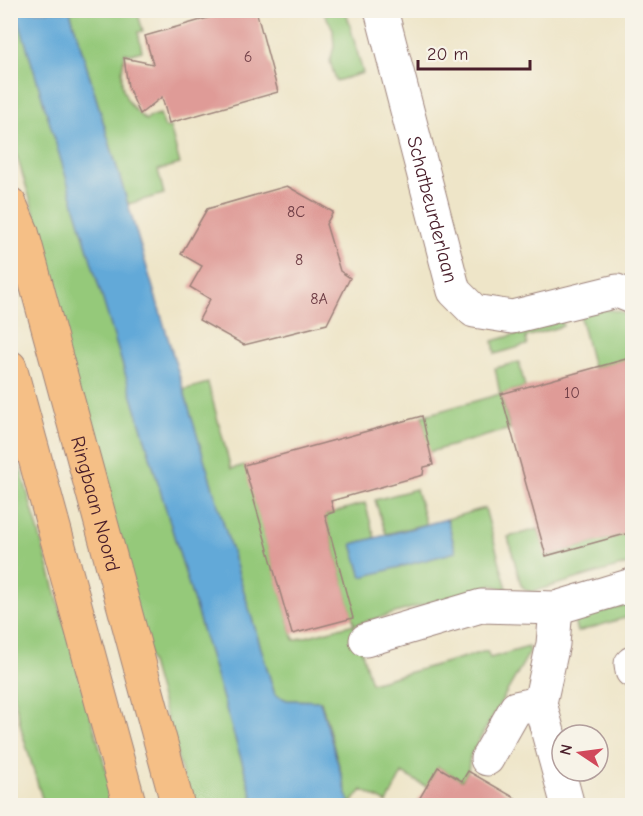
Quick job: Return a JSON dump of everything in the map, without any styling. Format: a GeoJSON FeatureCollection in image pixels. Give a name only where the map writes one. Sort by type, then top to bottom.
{"type":"FeatureCollection","features":[{"type":"Feature","properties":{"kind":"main road","name":"Ringbaan Noord"},"geometry":{"type":"LineString","coordinates":[[10,204],[28,255],[178,806]]}},
{"type":"Feature","properties":{"kind":"main road"},"geometry":{"type":"LineString","coordinates":[[10,367],[130,806]]}},
{"type":"Feature","properties":{"kind":"street","name":"Schatbeurderlaan"},"geometry":{"type":"LineString","coordinates":[[381,10],[454,291],[474,311],[512,317],[616,291],[633,297]]}},
{"type":"Feature","properties":{"kind":"street"},"geometry":{"type":"LineString","coordinates":[[366,640],[481,606],[555,609],[633,585]]}},
{"type":"Feature","properties":{"kind":"street"},"geometry":{"type":"LineString","coordinates":[[555,609],[553,644],[540,703],[568,806]]}},
{"type":"Feature","properties":{"kind":"street"},"geometry":{"type":"LineString","coordinates":[[633,663],[631,664],[633,671]]}},
{"type":"Feature","properties":{"kind":"street"},"geometry":{"type":"LineString","coordinates":[[487,759],[516,708],[540,703]]}},
{"type":"Feature","properties":{"kind":"green space"},"geometry":{"type":"Polygon","coordinates":[[[16,10],[255,805],[191,805],[57,329],[46,251],[11,137],[10,11],[16,10]]]}},
{"type":"Feature","properties":{"kind":"green space"},"geometry":{"type":"Polygon","coordinates":[[[70,11],[137,11],[143,31],[138,32],[142,51],[125,53],[122,82],[131,106],[138,113],[146,120],[160,114],[165,128],[170,127],[180,164],[158,170],[164,194],[128,204],[70,11]]]}},
{"type":"Feature","properties":{"kind":"green space"},"geometry":{"type":"Polygon","coordinates":[[[320,11],[346,11],[363,73],[336,81],[330,61],[334,47],[333,30],[325,14],[320,11]]]}},
{"type":"Feature","properties":{"kind":"green space"},"geometry":{"type":"Polygon","coordinates":[[[601,309],[619,311],[632,317],[632,358],[593,368],[580,316],[601,309]]]}},
{"type":"Feature","properties":{"kind":"green space"},"geometry":{"type":"Polygon","coordinates":[[[562,321],[563,326],[526,337],[527,345],[495,354],[493,341],[562,321]]]}},
{"type":"Feature","properties":{"kind":"green space"},"geometry":{"type":"Polygon","coordinates":[[[519,362],[525,387],[501,394],[510,429],[426,453],[426,436],[422,416],[500,394],[495,368],[519,362]]]}},
{"type":"Feature","properties":{"kind":"green space"},"geometry":{"type":"Polygon","coordinates":[[[208,383],[231,469],[245,465],[294,640],[354,624],[325,515],[365,503],[375,538],[352,544],[362,577],[456,551],[447,519],[485,508],[507,589],[491,585],[354,625],[371,683],[487,651],[490,658],[528,647],[529,653],[470,756],[468,771],[462,781],[438,767],[427,787],[402,773],[387,803],[362,790],[350,805],[321,701],[287,700],[275,695],[183,390],[208,383]]]}},
{"type":"Feature","properties":{"kind":"green space"},"geometry":{"type":"Polygon","coordinates":[[[10,431],[116,805],[44,805],[22,732],[10,678],[10,431]]]}},
{"type":"Feature","properties":{"kind":"green space"},"geometry":{"type":"Polygon","coordinates":[[[416,489],[426,524],[386,534],[375,500],[416,489]]]}},
{"type":"Feature","properties":{"kind":"green space"},"geometry":{"type":"Polygon","coordinates":[[[538,529],[547,556],[632,532],[632,563],[531,592],[521,585],[508,537],[538,529]]]}},
{"type":"Feature","properties":{"kind":"green space"},"geometry":{"type":"Polygon","coordinates":[[[632,603],[632,616],[577,632],[574,620],[632,603]]]}},
{"type":"Feature","properties":{"kind":"water"},"geometry":{"type":"Polygon","coordinates":[[[16,11],[70,11],[275,695],[287,700],[320,701],[350,805],[255,805],[16,11]]]}},
{"type":"Feature","properties":{"kind":"water"},"geometry":{"type":"Polygon","coordinates":[[[447,519],[456,552],[362,577],[352,544],[447,519]]]}},
{"type":"Feature","properties":{"kind":"building"},"geometry":{"type":"Polygon","coordinates":[[[236,10],[256,10],[278,92],[169,123],[162,97],[140,114],[128,87],[124,58],[153,64],[145,36],[236,10]]]}},
{"type":"Feature","properties":{"kind":"building"},"geometry":{"type":"Polygon","coordinates":[[[287,186],[333,212],[326,224],[340,271],[350,278],[327,324],[244,345],[199,320],[210,299],[190,287],[202,266],[181,254],[207,209],[287,186]]]}},
{"type":"Feature","properties":{"kind":"building"},"geometry":{"type":"Polygon","coordinates":[[[633,357],[633,532],[546,556],[501,394],[633,357]]]}},
{"type":"Feature","properties":{"kind":"building"},"geometry":{"type":"Polygon","coordinates":[[[422,416],[433,465],[424,467],[423,475],[331,501],[334,512],[325,515],[353,618],[292,634],[244,465],[422,416]]]}},
{"type":"Feature","properties":{"kind":"building"},"geometry":{"type":"Polygon","coordinates":[[[438,767],[462,781],[468,771],[529,806],[415,806],[438,767]]]}}]}
